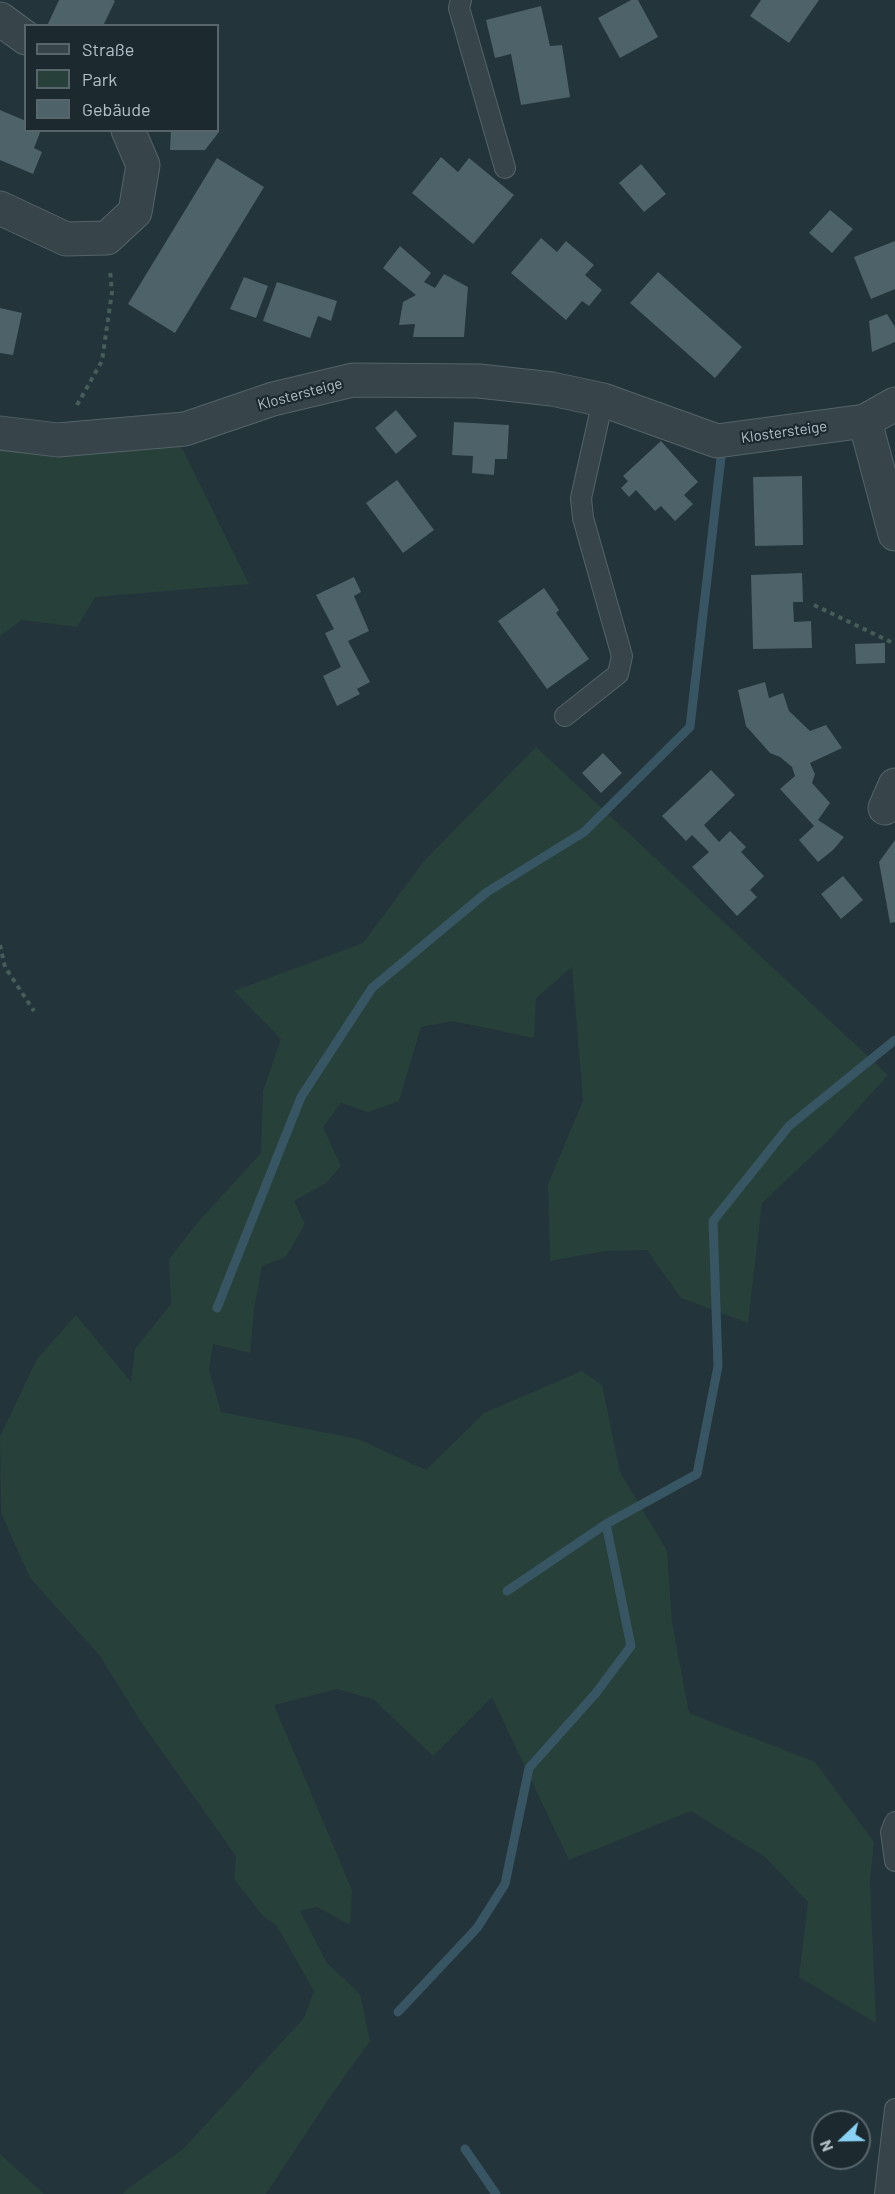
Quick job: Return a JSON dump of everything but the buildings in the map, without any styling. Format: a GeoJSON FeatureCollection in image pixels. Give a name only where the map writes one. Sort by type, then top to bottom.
{"type":"FeatureCollection","features":[{"type":"Feature","properties":{"kind":"street"},"geometry":{"type":"LineString","coordinates":[[0,19],[24,37]]}},
{"type":"Feature","properties":{"kind":"street"},"geometry":{"type":"LineString","coordinates":[[0,208],[66,239],[107,238],[135,212],[143,165],[129,132]]}},
{"type":"Feature","properties":{"kind":"street","name":"Klostersteige"},"geometry":{"type":"LineString","coordinates":[[0,433],[58,440],[184,429],[273,399],[353,380],[479,381],[552,389],[603,400],[717,441],[865,421],[895,404]]}},
{"type":"Feature","properties":{"kind":"street"},"geometry":{"type":"LineString","coordinates":[[865,421],[895,534]]}},
{"type":"Feature","properties":{"kind":"lane"},"geometry":{"type":"LineString","coordinates":[[461,0],[459,8],[505,168]]}},
{"type":"Feature","properties":{"kind":"lane"},"geometry":{"type":"LineString","coordinates":[[565,716],[618,674],[622,656],[583,518],[581,498],[603,400]]}},
{"type":"Feature","properties":{"kind":"lane"},"geometry":{"type":"LineString","coordinates":[[895,1822],[891,1832],[895,1861]]}},
{"type":"Feature","properties":{"kind":"lane"},"geometry":{"type":"LineString","coordinates":[[885,2194],[895,2109]]}},
{"type":"Feature","properties":{"kind":"path"},"geometry":{"type":"LineString","coordinates":[[58,440],[102,361],[112,292],[107,238]]}},
{"type":"Feature","properties":{"kind":"path"},"geometry":{"type":"LineString","coordinates":[[814,605],[893,643]]}},
{"type":"Feature","properties":{"kind":"path"},"geometry":{"type":"LineString","coordinates":[[0,945],[4,967],[34,1011]]}},
{"type":"Feature","properties":{"kind":"green space"},"geometry":{"type":"Polygon","coordinates":[[[173,430],[249,584],[95,597],[77,627],[22,620],[0,636],[0,433],[173,430]]]}},
{"type":"Feature","properties":{"kind":"green space"},"geometry":{"type":"Polygon","coordinates":[[[536,747],[888,1075],[830,1139],[762,1203],[748,1323],[681,1298],[647,1250],[605,1251],[550,1261],[548,1184],[583,1101],[572,967],[536,998],[534,1038],[453,1021],[421,1027],[399,1101],[368,1112],[341,1103],[323,1127],[341,1166],[326,1183],[294,1201],[305,1224],[286,1257],[262,1266],[254,1309],[250,1353],[213,1344],[209,1370],[221,1412],[358,1439],[426,1470],[484,1413],[582,1371],[602,1385],[620,1472],[667,1551],[672,1622],[689,1713],[815,1762],[874,1842],[870,1880],[876,2023],[799,1977],[808,1902],[765,1857],[691,1811],[569,1860],[492,1697],[433,1756],[373,1699],[337,1689],[274,1705],[352,1890],[350,1925],[317,1907],[300,1911],[327,1963],[360,1994],[370,2041],[266,2194],[123,2194],[183,2149],[304,2018],[314,1991],[276,1925],[263,1916],[234,1879],[236,1856],[141,1722],[100,1656],[30,1578],[1,1513],[0,1436],[37,1359],[76,1315],[131,1382],[135,1349],[171,1304],[169,1259],[198,1222],[261,1153],[263,1091],[281,1039],[234,991],[363,943],[424,861],[536,747]]]}},
{"type":"Feature","properties":{"kind":"green space"},"geometry":{"type":"Polygon","coordinates":[[[0,2154],[44,2194],[0,2194],[0,2154]]]}},
{"type":"Feature","properties":{"kind":"waterway"},"geometry":{"type":"LineString","coordinates":[[217,1308],[301,1097],[372,988],[487,892],[584,832],[690,727],[722,449]]}},
{"type":"Feature","properties":{"kind":"waterway"},"geometry":{"type":"LineString","coordinates":[[398,2012],[477,1928],[505,1884],[529,1768],[596,1693],[631,1646],[606,1524],[697,1474],[718,1366],[713,1221],[789,1126],[895,1040]]}},
{"type":"Feature","properties":{"kind":"waterway"},"geometry":{"type":"LineString","coordinates":[[507,1591],[606,1524]]}},
{"type":"Feature","properties":{"kind":"waterway"},"geometry":{"type":"LineString","coordinates":[[465,2149],[496,2194]]}}]}
